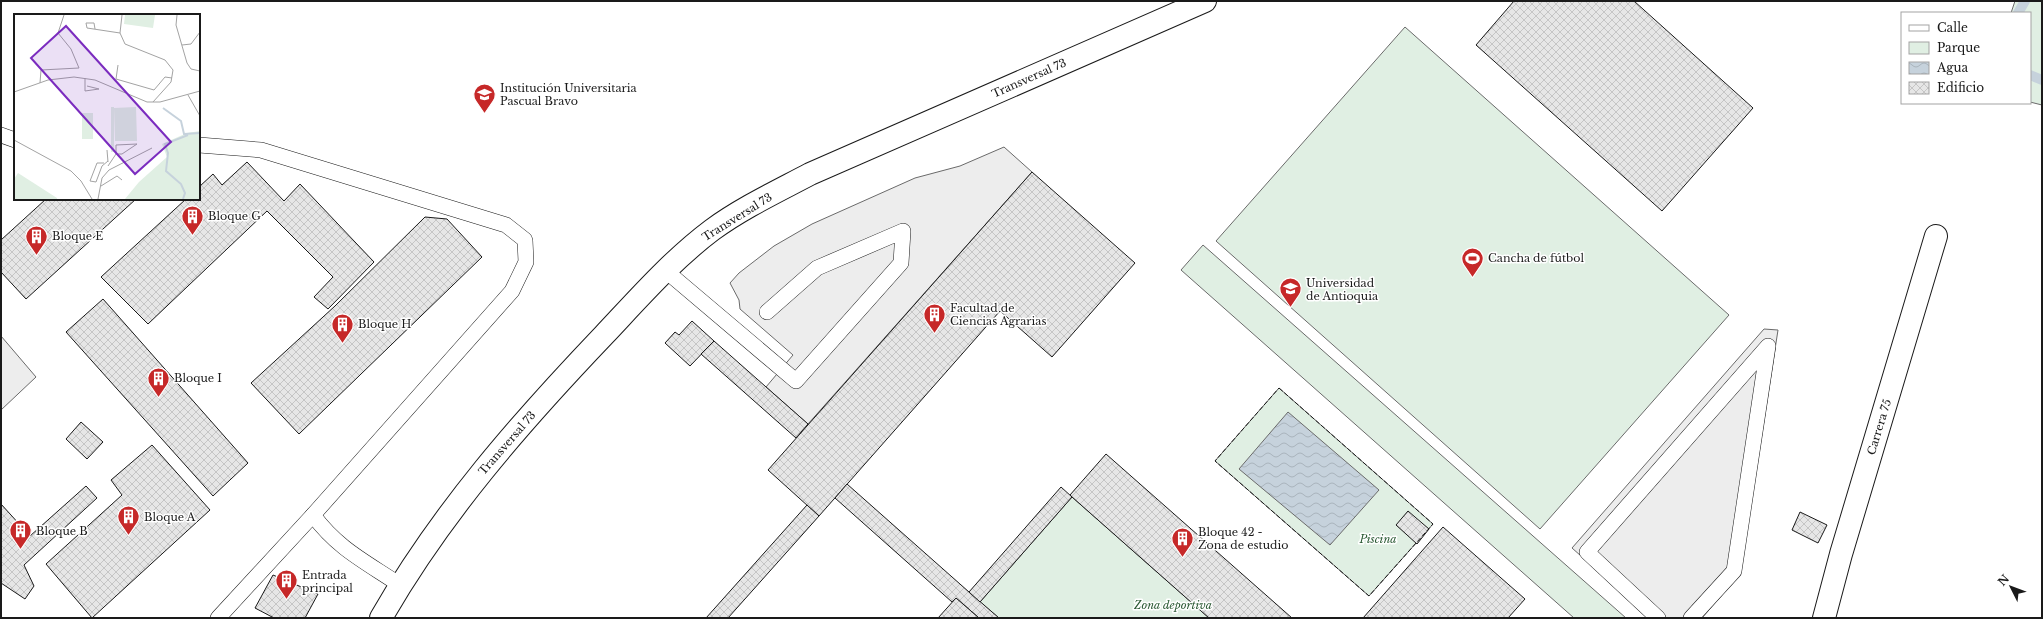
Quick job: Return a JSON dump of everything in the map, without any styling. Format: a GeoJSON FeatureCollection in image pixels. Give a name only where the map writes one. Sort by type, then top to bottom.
{"type":"FeatureCollection","features":[{"type":"Feature","properties":{"kind":"main road","name":"Transversal 73"},"geometry":{"type":"LineString","coordinates":[[381,618],[400,585],[466,490],[570,370],[666,270],[714,229],[776,192],[810,174],[1205,1]]}},
{"type":"Feature","properties":{"kind":"main road","name":"Carrera 75"},"geometry":{"type":"LineString","coordinates":[[1824,618],[1936,236]]}},
{"type":"Feature","properties":{"kind":"lane"},"geometry":{"type":"LineString","coordinates":[[1,135],[14,140]]}},
{"type":"Feature","properties":{"kind":"lane"},"geometry":{"type":"LineString","coordinates":[[200,145],[261,150],[506,225],[524,240],[526,262],[512,291],[218,618]]}},
{"type":"Feature","properties":{"kind":"lane"},"geometry":{"type":"LineString","coordinates":[[666,270],[796,381],[901,264],[903,231],[817,268],[767,312]]}},
{"type":"Feature","properties":{"kind":"lane"},"geometry":{"type":"LineString","coordinates":[[1658,618],[1587,552],[1768,346],[1734,571],[1691,618]]}},
{"type":"Feature","properties":{"kind":"lane"},"geometry":{"type":"LineString","coordinates":[[313,514],[324,530],[337,543],[400,585]]}},
{"type":"Feature","properties":{"kind":"green space"},"geometry":{"type":"Polygon","coordinates":[[[2015,1],[2042,1],[2042,105],[2031,102],[2031,12],[2011,12],[2015,1]]]}},
{"type":"Feature","properties":{"kind":"green space","name":"Cancha de fútbol"},"geometry":{"type":"Polygon","coordinates":[[[1405,27],[1729,315],[1540,529],[1216,241],[1405,27]]]}},
{"type":"Feature","properties":{"kind":"green space"},"geometry":{"type":"Polygon","coordinates":[[[1203,245],[1626,618],[1574,618],[1181,270],[1203,245]]]}},
{"type":"Feature","properties":{"kind":"green space","name":"Piscina"},"geometry":{"type":"Polygon","coordinates":[[[1279,388],[1433,524],[1369,596],[1215,461],[1279,388]]]}},
{"type":"Feature","properties":{"kind":"green space","name":"Zona deportiva"},"geometry":{"type":"Polygon","coordinates":[[[1072,497],[1209,618],[999,618],[980,602],[1072,497]]]}},
{"type":"Feature","properties":{"kind":"shaded area"},"geometry":{"type":"Polygon","coordinates":[[[1004,147],[1032,172],[808,424],[766,387],[793,355],[740,309],[739,300],[730,283],[739,273],[774,246],[812,224],[915,178],[960,166],[1004,147]]]}},
{"type":"Feature","properties":{"kind":"shaded area"},"geometry":{"type":"Polygon","coordinates":[[[1764,329],[1778,330],[1741,569],[1735,580],[1702,618],[1651,618],[1572,548],[1764,329]]]}},
{"type":"Feature","properties":{"kind":"shaded area"},"geometry":{"type":"Polygon","coordinates":[[[1,336],[36,377],[1,410],[1,336]]]}},
{"type":"Feature","properties":{"kind":"water"},"geometry":{"type":"Polygon","coordinates":[[[1288,412],[1379,490],[1330,545],[1239,469],[1288,412]]]}},
{"type":"Feature","properties":{"kind":"building"},"geometry":{"type":"Polygon","coordinates":[[[1514,1],[1634,1],[1753,108],[1662,211],[1476,45],[1514,1]]]}},
{"type":"Feature","properties":{"kind":"building","name":"Bloque G"},"geometry":{"type":"Polygon","coordinates":[[[247,162],[284,201],[300,184],[374,262],[328,309],[314,297],[333,277],[267,211],[148,324],[101,277],[185,200],[200,200],[200,186],[213,174],[222,185],[247,162]]]}},
{"type":"Feature","properties":{"kind":"building","name":"Facultad de Ciencias Agrarias"},"geometry":{"type":"Polygon","coordinates":[[[1032,172],[1135,263],[1052,357],[1000,311],[819,516],[768,470],[1032,172]]]}},
{"type":"Feature","properties":{"kind":"building","name":"Bloque E"},"geometry":{"type":"Polygon","coordinates":[[[45,200],[135,200],[26,299],[1,272],[1,240],[45,200]]]}},
{"type":"Feature","properties":{"kind":"building","name":"Bloque H"},"geometry":{"type":"Polygon","coordinates":[[[425,217],[447,219],[482,257],[299,434],[251,383],[335,306],[425,217]]]}},
{"type":"Feature","properties":{"kind":"building","name":"Bloque I"},"geometry":{"type":"Polygon","coordinates":[[[103,299],[248,463],[213,496],[66,332],[103,299]]]}},
{"type":"Feature","properties":{"kind":"building"},"geometry":{"type":"Polygon","coordinates":[[[692,321],[714,341],[690,366],[665,343],[675,332],[679,335],[692,321]]]}},
{"type":"Feature","properties":{"kind":"building"},"geometry":{"type":"Polygon","coordinates":[[[714,341],[808,424],[796,438],[701,354],[714,341]]]}},
{"type":"Feature","properties":{"kind":"building"},"geometry":{"type":"Polygon","coordinates":[[[81,422],[103,442],[87,459],[66,439],[81,422]]]}},
{"type":"Feature","properties":{"kind":"building","name":"Bloque A"},"geometry":{"type":"Polygon","coordinates":[[[152,445],[210,510],[92,618],[46,564],[122,495],[111,480],[152,445]]]}},
{"type":"Feature","properties":{"kind":"building","name":"Bloque 42 - Zona de estudio"},"geometry":{"type":"Polygon","coordinates":[[[1106,454],[1292,618],[1209,618],[1070,495],[1106,454]]]}},
{"type":"Feature","properties":{"kind":"building"},"geometry":{"type":"Polygon","coordinates":[[[847,484],[999,618],[979,618],[956,598],[952,602],[835,498],[847,484]]]}},
{"type":"Feature","properties":{"kind":"building","name":"Bloque B"},"geometry":{"type":"Polygon","coordinates":[[[86,486],[97,498],[24,565],[34,586],[25,599],[1,583],[1,504],[30,536],[86,486]]]}},
{"type":"Feature","properties":{"kind":"building"},"geometry":{"type":"Polygon","coordinates":[[[1061,487],[1072,497],[980,602],[969,592],[1061,487]]]}},
{"type":"Feature","properties":{"kind":"building"},"geometry":{"type":"Polygon","coordinates":[[[807,505],[819,516],[728,618],[706,618],[807,505]]]}},
{"type":"Feature","properties":{"kind":"building"},"geometry":{"type":"Polygon","coordinates":[[[1408,511],[1429,529],[1417,544],[1396,525],[1408,511]]]}},
{"type":"Feature","properties":{"kind":"building"},"geometry":{"type":"Polygon","coordinates":[[[1800,512],[1827,525],[1818,543],[1792,530],[1800,512]]]}},
{"type":"Feature","properties":{"kind":"building"},"geometry":{"type":"Polygon","coordinates":[[[1443,527],[1525,599],[1508,618],[1363,618],[1443,527]]]}},
{"type":"Feature","properties":{"kind":"building","name":"Entrada principal"},"geometry":{"type":"Polygon","coordinates":[[[273,575],[318,594],[305,618],[274,618],[255,608],[273,575]]]}},
{"type":"Feature","properties":{"kind":"building"},"geometry":{"type":"Polygon","coordinates":[[[956,598],[979,618],[938,618],[956,598]]]}},
{"type":"Feature","properties":{"kind":"waterway"},"geometry":{"type":"LineString","coordinates":[[2019,12],[2025,1]]}},
{"type":"Feature","properties":{"kind":"waterway"},"geometry":{"type":"LineString","coordinates":[[2031,75],[2042,80]]}},
{"type":"Feature","properties":{"kind":"fence"},"geometry":{"type":"LineString","coordinates":[[1279,388],[1433,524],[1369,596],[1215,461],[1279,388]]}},
{"type":"Feature","properties":{"kind":"place","name":"Institución Universitaria Pascual Bravo"},"geometry":{"type":"Point","coordinates":[484,114]}},
{"type":"Feature","properties":{"kind":"place","name":"Bloque G"},"geometry":{"type":"Point","coordinates":[193,236]}},
{"type":"Feature","properties":{"kind":"place","name":"Bloque E"},"geometry":{"type":"Point","coordinates":[37,256]}},
{"type":"Feature","properties":{"kind":"place","name":"Cancha de fútbol"},"geometry":{"type":"Point","coordinates":[1472,278]}},
{"type":"Feature","properties":{"kind":"place","name":"Universidad de Antioquia"},"geometry":{"type":"Point","coordinates":[1290,308]}},
{"type":"Feature","properties":{"kind":"place","name":"Facultad de Ciencias Agrarias"},"geometry":{"type":"Point","coordinates":[934,334]}},
{"type":"Feature","properties":{"kind":"place","name":"Bloque H"},"geometry":{"type":"Point","coordinates":[342,344]}},
{"type":"Feature","properties":{"kind":"place","name":"Bloque I"},"geometry":{"type":"Point","coordinates":[158,398]}},
{"type":"Feature","properties":{"kind":"place","name":"Bloque A"},"geometry":{"type":"Point","coordinates":[128,536]}},
{"type":"Feature","properties":{"kind":"place","name":"Bloque B"},"geometry":{"type":"Point","coordinates":[20,550]}},
{"type":"Feature","properties":{"kind":"place","name":"Bloque 42 - Zona de estudio"},"geometry":{"type":"Point","coordinates":[1182,558]}},
{"type":"Feature","properties":{"kind":"place","name":"Entrada principal"},"geometry":{"type":"Point","coordinates":[286,600]}}]}
